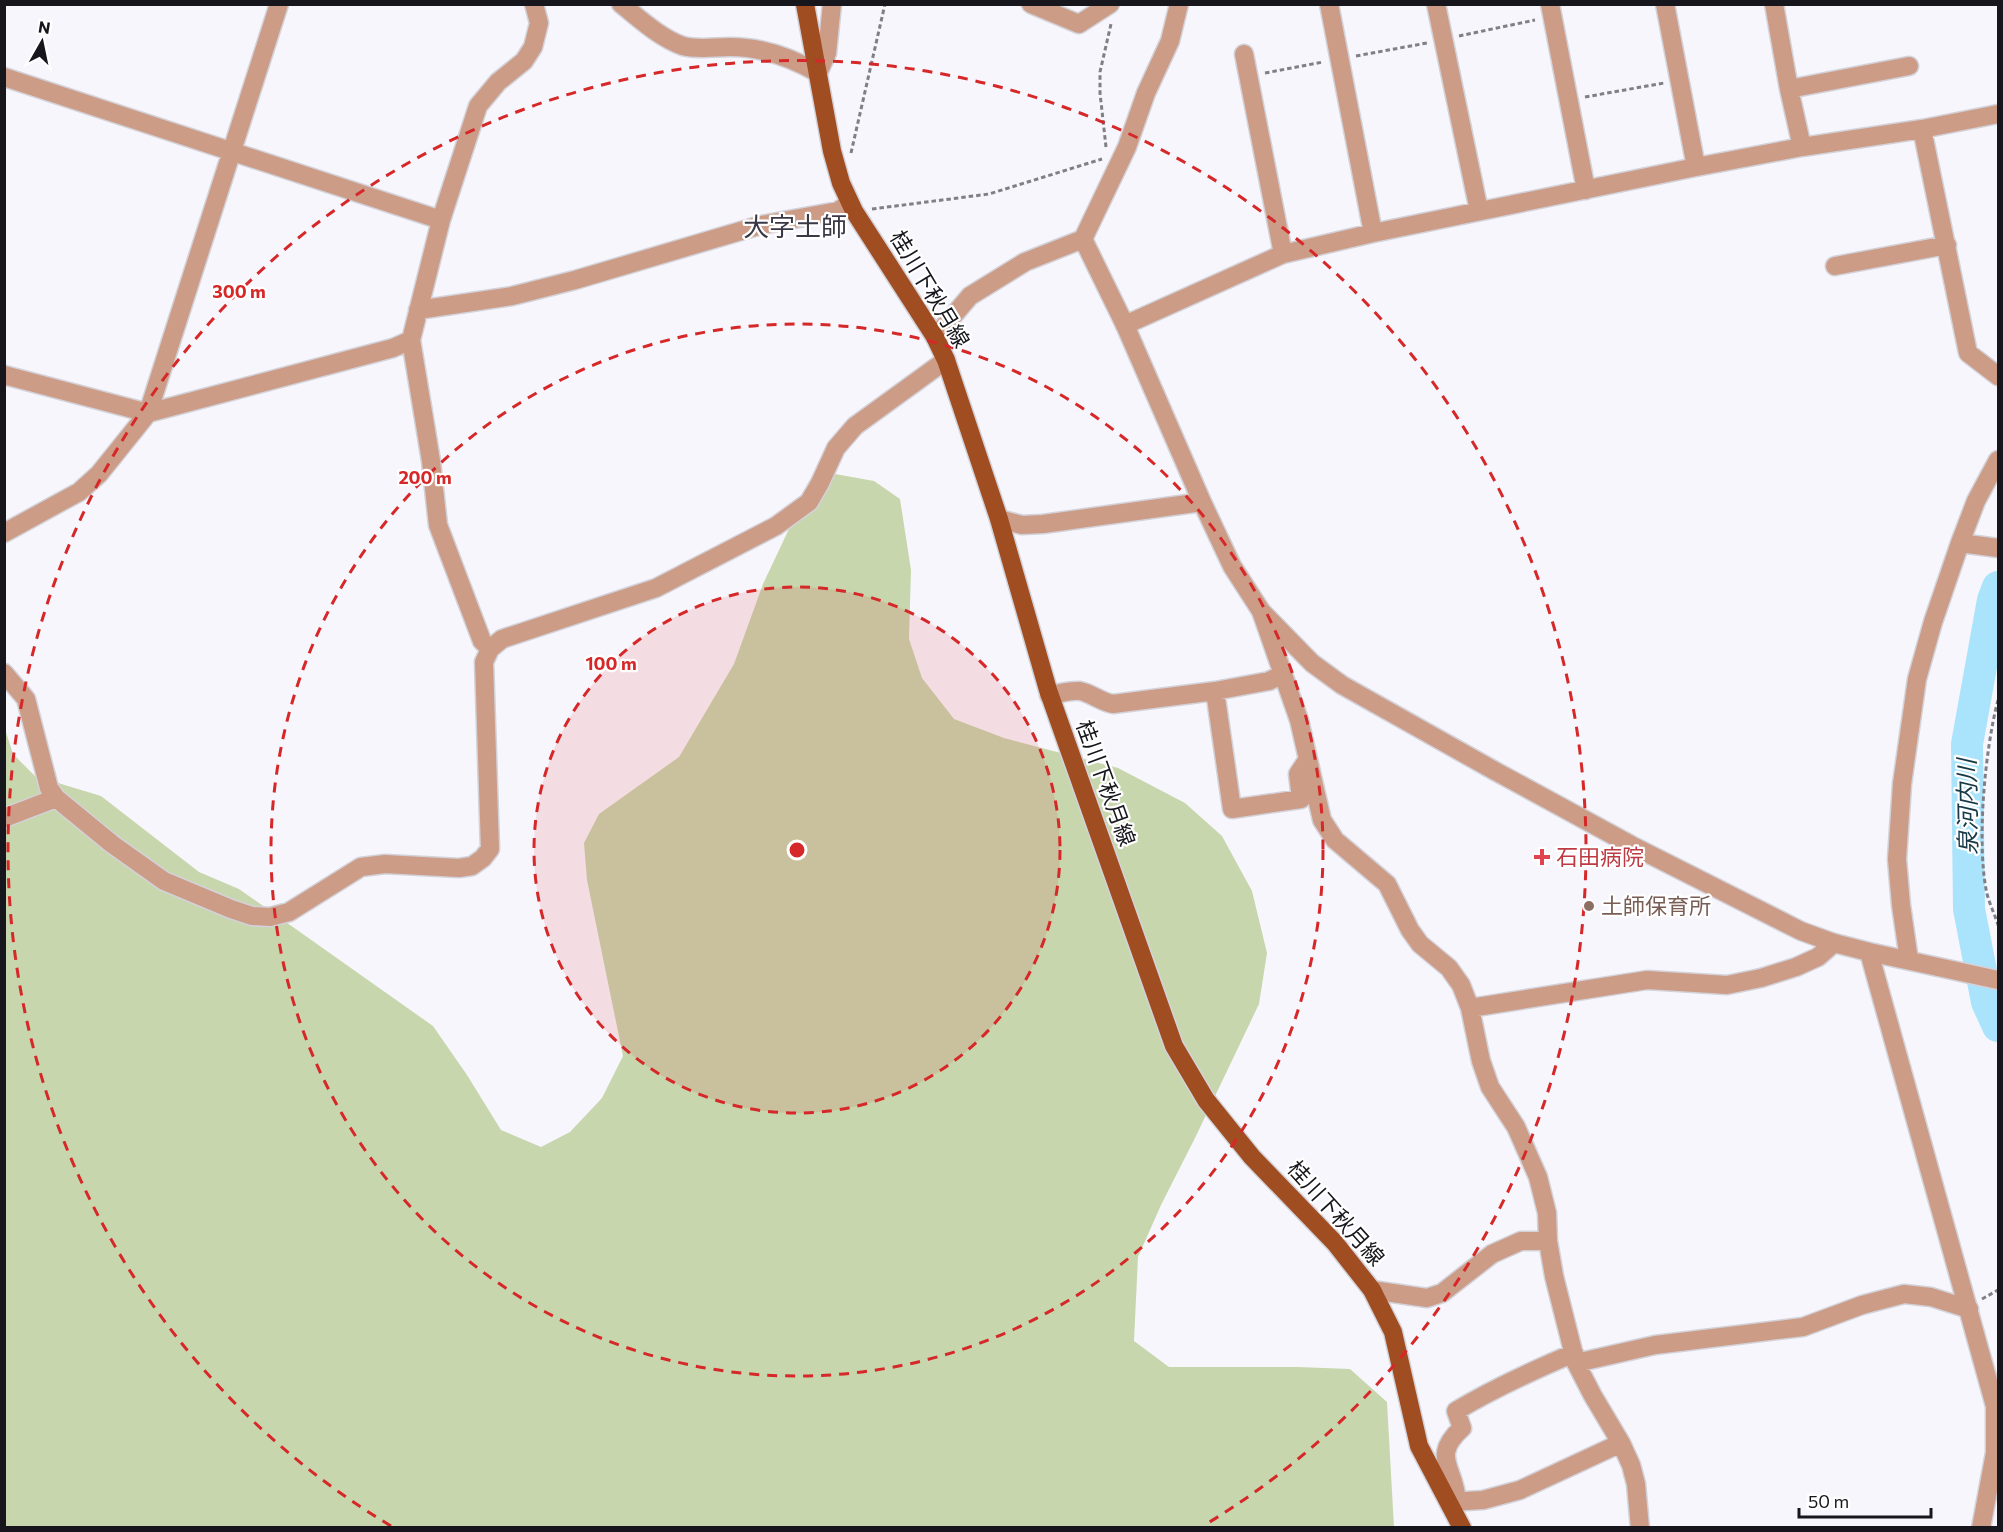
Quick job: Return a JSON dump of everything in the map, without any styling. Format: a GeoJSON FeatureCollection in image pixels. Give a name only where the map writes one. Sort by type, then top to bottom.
{"type":"FeatureCollection","features":[{"type":"Feature","properties":{"kind":"main road","name":"桂川下秋月線"},"geometry":{"type":"LineString","coordinates":[[805,4],[841,183],[853,208],[935,337],[946,360],[999,519],[1049,695],[1174,1046],[1206,1100],[1252,1157],[1335,1243],[1372,1290],[1393,1332],[1419,1446],[1453,1502],[1462,1527]]}},
{"type":"Feature","properties":{"kind":"street"},"geometry":{"type":"LineString","coordinates":[[4,533],[79,492],[99,474],[148,413],[279,4]]}},
{"type":"Feature","properties":{"kind":"street"},"geometry":{"type":"LineString","coordinates":[[621,4],[671,41],[686,47],[732,47],[769,53],[803,64],[818,73],[827,53],[832,4]]}},
{"type":"Feature","properties":{"kind":"street"},"geometry":{"type":"LineString","coordinates":[[1031,4],[1079,24],[1111,10]]}},
{"type":"Feature","properties":{"kind":"street"},"geometry":{"type":"LineString","coordinates":[[935,337],[970,296],[1025,262],[1083,238],[1113,160],[1127,147],[1146,93],[1170,41],[1179,4]]}},
{"type":"Feature","properties":{"kind":"street"},"geometry":{"type":"LineString","coordinates":[[1329,4],[1373,233]]}},
{"type":"Feature","properties":{"kind":"street"},"geometry":{"type":"LineString","coordinates":[[1436,4],[1479,211]]}},
{"type":"Feature","properties":{"kind":"street"},"geometry":{"type":"LineString","coordinates":[[1665,4],[1696,167]]}},
{"type":"Feature","properties":{"kind":"street"},"geometry":{"type":"LineString","coordinates":[[1774,4],[1802,147]]}},
{"type":"Feature","properties":{"kind":"street"},"geometry":{"type":"LineString","coordinates":[[490,649],[482,641],[438,525],[431,461],[411,340],[441,220],[478,106],[498,82],[524,61],[533,47],[539,23],[539,6]]}},
{"type":"Feature","properties":{"kind":"street"},"geometry":{"type":"LineString","coordinates":[[1551,10],[1586,190]]}},
{"type":"Feature","properties":{"kind":"street"},"geometry":{"type":"LineString","coordinates":[[1244,54],[1283,254]]}},
{"type":"Feature","properties":{"kind":"street"},"geometry":{"type":"LineString","coordinates":[[1789,89],[1909,66]]}},
{"type":"Feature","properties":{"kind":"street"},"geometry":{"type":"LineString","coordinates":[[4,77],[441,220]]}},
{"type":"Feature","properties":{"kind":"street"},"geometry":{"type":"LineString","coordinates":[[1125,324],[1283,254],[1373,233],[1696,167],[1998,114]]}},
{"type":"Feature","properties":{"kind":"street"},"geometry":{"type":"LineString","coordinates":[[1922,129],[1968,353],[1998,376]]}},
{"type":"Feature","properties":{"kind":"street"},"geometry":{"type":"LineString","coordinates":[[418,310],[512,296],[761,225],[853,208]]}},
{"type":"Feature","properties":{"kind":"street"},"geometry":{"type":"LineString","coordinates":[[1083,238],[1125,324],[1232,566],[1261,611],[1312,663],[1342,685],[1495,771],[1631,845],[1801,931],[1869,952],[1998,980]]}},
{"type":"Feature","properties":{"kind":"street"},"geometry":{"type":"LineString","coordinates":[[1834,266],[1947,245]]}},
{"type":"Feature","properties":{"kind":"street"},"geometry":{"type":"LineString","coordinates":[[4,375],[148,413],[393,348],[411,340]]}},
{"type":"Feature","properties":{"kind":"street"},"geometry":{"type":"LineString","coordinates":[[4,673],[26,699],[49,788],[56,798],[112,844],[164,881],[231,909],[252,916],[270,917],[289,912],[361,867],[385,864],[459,868],[472,866],[490,849],[484,662],[490,649],[502,639],[656,588],[776,526],[808,502],[820,483],[836,448],[855,426],[946,360]]}},
{"type":"Feature","properties":{"kind":"street"},"geometry":{"type":"LineString","coordinates":[[1910,960],[1897,859],[1902,784],[1917,680],[1933,622],[1966,544],[1976,501],[1998,459]]}},
{"type":"Feature","properties":{"kind":"street"},"geometry":{"type":"LineString","coordinates":[[999,519],[1022,525],[1043,524],[1202,502]]}},
{"type":"Feature","properties":{"kind":"street"},"geometry":{"type":"LineString","coordinates":[[1966,544],[1998,548]]}},
{"type":"Feature","properties":{"kind":"street"},"geometry":{"type":"LineString","coordinates":[[1261,611],[1299,720],[1322,820],[1335,840],[1387,884],[1410,930],[1420,944],[1449,968],[1461,985],[1470,1008],[1481,1061],[1490,1087],[1516,1127],[1538,1177],[1547,1213],[1548,1241],[1554,1276],[1575,1358],[1631,1465],[1636,1484],[1640,1527]]}},
{"type":"Feature","properties":{"kind":"street"},"geometry":{"type":"LineString","coordinates":[[1049,695],[1078,691],[1113,704],[1215,691],[1269,681],[1283,674]]}},
{"type":"Feature","properties":{"kind":"street"},"geometry":{"type":"LineString","coordinates":[[1215,691],[1232,809],[1301,799],[1299,774],[1308,759]]}},
{"type":"Feature","properties":{"kind":"street"},"geometry":{"type":"LineString","coordinates":[[4,818],[56,798]]}},
{"type":"Feature","properties":{"kind":"street"},"geometry":{"type":"LineString","coordinates":[[1470,1008],[1647,980],[1727,985],[1761,978],[1796,967],[1818,957],[1834,943]]}},
{"type":"Feature","properties":{"kind":"street"},"geometry":{"type":"LineString","coordinates":[[1869,952],[1995,1406],[1995,1454],[1981,1527]]}},
{"type":"Feature","properties":{"kind":"street"},"geometry":{"type":"LineString","coordinates":[[1372,1290],[1427,1298],[1442,1293],[1492,1254],[1521,1241],[1548,1241]]}},
{"type":"Feature","properties":{"kind":"street"},"geometry":{"type":"LineString","coordinates":[[1621,1443],[1520,1490],[1483,1500],[1453,1502],[1455,1482],[1446,1462],[1445,1449],[1450,1439],[1462,1428],[1456,1411],[1537,1368],[1575,1358],[1655,1345],[1803,1327],[1862,1305],[1904,1294],[1931,1297],[1968,1309]]}},
{"type":"Feature","properties":{"kind":"path"},"geometry":{"type":"LineString","coordinates":[[835,162],[851,156],[885,4]]}},
{"type":"Feature","properties":{"kind":"path"},"geometry":{"type":"LineString","coordinates":[[853,208],[882,207],[989,194],[1113,160],[1106,143],[1100,93],[1100,72],[1111,10]]}},
{"type":"Feature","properties":{"kind":"path"},"geometry":{"type":"LineString","coordinates":[[1248,76],[1443,39],[1551,10]]}},
{"type":"Feature","properties":{"kind":"path"},"geometry":{"type":"LineString","coordinates":[[1569,100],[1680,80]]}},
{"type":"Feature","properties":{"kind":"path"},"geometry":{"type":"LineString","coordinates":[[1998,700],[1992,723],[1983,809],[1983,860],[1987,895],[1998,925]]}},
{"type":"Feature","properties":{"kind":"green space"},"geometry":{"type":"Polygon","coordinates":[[[835,474],[874,481],[900,499],[911,570],[909,639],[922,678],[954,719],[1004,738],[1118,768],[1185,803],[1222,836],[1252,891],[1267,953],[1259,1004],[1138,1257],[1134,1341],[1169,1367],[1350,1369],[1387,1402],[1394,1527],[5,1527],[4,726],[13,754],[35,776],[101,796],[199,872],[239,889],[433,1026],[501,1130],[541,1147],[570,1132],[602,1098],[623,1056],[587,880],[584,843],[599,814],[679,757],[734,664],[763,584],[805,495],[835,474]]]}},
{"type":"Feature","properties":{"kind":"waterway","name":"泉河内川"},"geometry":{"type":"LineString","coordinates":[[1998,587],[1993,600],[1967,744],[1969,909],[1987,1002],[1998,1026]]}},
{"type":"Feature","properties":{"kind":"place","name":"石田病院"},"geometry":{"type":"Point","coordinates":[1542,857]}},
{"type":"Feature","properties":{"kind":"place","name":"土師保育所"},"geometry":{"type":"Point","coordinates":[1589,906]}},
{"type":"Feature","properties":{"kind":"district","name":"大字土師"},"geometry":{"type":"Point","coordinates":[795,227]}}]}
